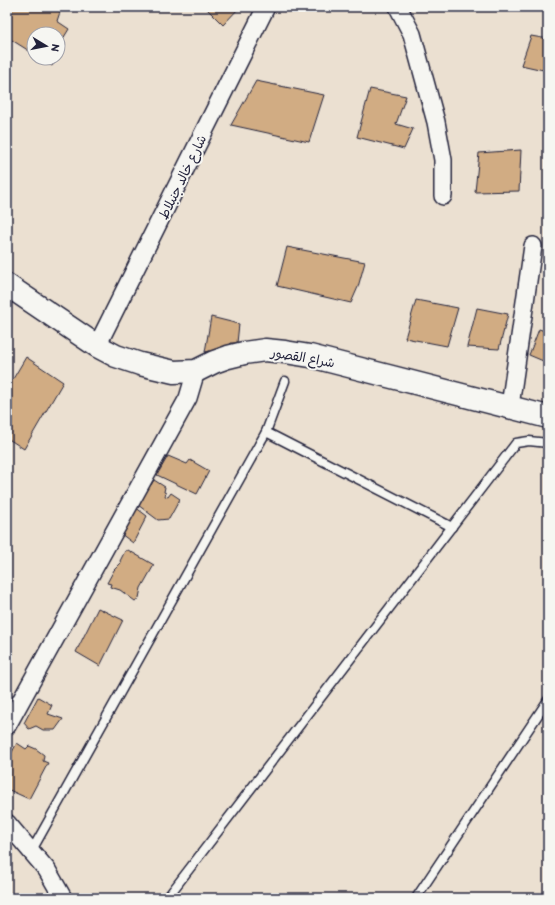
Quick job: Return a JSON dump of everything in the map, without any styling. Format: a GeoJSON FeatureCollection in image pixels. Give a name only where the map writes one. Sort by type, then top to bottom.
{"type":"FeatureCollection","features":[{"type":"Feature","properties":{"kind":"street","name":"شارع خالد جنبلاط"},"geometry":{"type":"LineString","coordinates":[[97,346],[266,7]]}},
{"type":"Feature","properties":{"kind":"street"},"geometry":{"type":"LineString","coordinates":[[398,7],[412,34],[436,122],[443,160],[443,196]]}},
{"type":"Feature","properties":{"kind":"street"},"geometry":{"type":"LineString","coordinates":[[510,406],[532,246]]}},
{"type":"Feature","properties":{"kind":"street","name":"شراع القصور"},"geometry":{"type":"LineString","coordinates":[[7,285],[97,346],[116,356],[140,364],[174,372],[196,371],[214,362],[244,353],[266,350],[285,352],[310,356],[510,406],[548,417]]}},
{"type":"Feature","properties":{"kind":"street"},"geometry":{"type":"LineString","coordinates":[[7,726],[188,398],[196,371]]}},
{"type":"Feature","properties":{"kind":"street"},"geometry":{"type":"LineString","coordinates":[[7,823],[47,870],[63,898]]}},
{"type":"Feature","properties":{"kind":"lane"},"geometry":{"type":"LineString","coordinates":[[31,852],[266,432],[285,381]]}},
{"type":"Feature","properties":{"kind":"lane"},"geometry":{"type":"LineString","coordinates":[[266,432],[452,527]]}},
{"type":"Feature","properties":{"kind":"lane"},"geometry":{"type":"LineString","coordinates":[[167,898],[516,443],[529,441],[548,443]]}},
{"type":"Feature","properties":{"kind":"lane"},"geometry":{"type":"LineString","coordinates":[[416,898],[548,700]]}},
{"type":"Feature","properties":{"kind":"building"},"geometry":{"type":"Polygon","coordinates":[[[7,7],[57,7],[60,12],[57,21],[64,26],[26,26],[26,49],[7,37],[7,7]]]}},
{"type":"Feature","properties":{"kind":"building"},"geometry":{"type":"Polygon","coordinates":[[[205,7],[240,7],[223,25],[205,7]]]}},
{"type":"Feature","properties":{"kind":"building"},"geometry":{"type":"Polygon","coordinates":[[[66,27],[69,29],[66,34],[66,27]]]}},
{"type":"Feature","properties":{"kind":"building"},"geometry":{"type":"Polygon","coordinates":[[[531,36],[548,39],[548,71],[521,65],[531,36]]]}},
{"type":"Feature","properties":{"kind":"building"},"geometry":{"type":"Polygon","coordinates":[[[256,81],[324,95],[309,142],[231,125],[256,81]]]}},
{"type":"Feature","properties":{"kind":"building"},"geometry":{"type":"Polygon","coordinates":[[[370,89],[406,96],[396,124],[413,129],[404,149],[357,137],[370,89]]]}},
{"type":"Feature","properties":{"kind":"building"},"geometry":{"type":"Polygon","coordinates":[[[521,150],[519,191],[475,192],[479,153],[521,150]]]}},
{"type":"Feature","properties":{"kind":"building"},"geometry":{"type":"Polygon","coordinates":[[[287,247],[365,262],[358,287],[351,303],[277,286],[287,247]]]}},
{"type":"Feature","properties":{"kind":"building"},"geometry":{"type":"Polygon","coordinates":[[[416,300],[458,308],[447,346],[405,338],[416,300]]]}},
{"type":"Feature","properties":{"kind":"building"},"geometry":{"type":"Polygon","coordinates":[[[477,308],[508,314],[499,349],[467,347],[477,308]]]}},
{"type":"Feature","properties":{"kind":"building"},"geometry":{"type":"Polygon","coordinates":[[[211,317],[239,324],[237,343],[231,343],[227,349],[205,352],[211,317]]]}},
{"type":"Feature","properties":{"kind":"building"},"geometry":{"type":"Polygon","coordinates":[[[539,329],[548,332],[548,363],[529,355],[539,329]]]}},
{"type":"Feature","properties":{"kind":"building"},"geometry":{"type":"Polygon","coordinates":[[[26,357],[63,382],[24,449],[7,438],[7,389],[26,357]]]}},
{"type":"Feature","properties":{"kind":"building"},"geometry":{"type":"Polygon","coordinates":[[[168,456],[187,464],[190,460],[209,471],[197,494],[157,475],[168,456]]]}},
{"type":"Feature","properties":{"kind":"building"},"geometry":{"type":"Polygon","coordinates":[[[154,480],[165,487],[165,496],[168,497],[171,493],[180,499],[169,519],[158,520],[138,505],[149,485],[151,485],[154,480]]]}},
{"type":"Feature","properties":{"kind":"building"},"geometry":{"type":"Polygon","coordinates":[[[135,507],[147,516],[133,543],[121,534],[135,507]]]}},
{"type":"Feature","properties":{"kind":"building"},"geometry":{"type":"Polygon","coordinates":[[[128,550],[154,565],[141,588],[139,598],[135,601],[120,590],[110,587],[111,584],[107,583],[114,570],[121,563],[120,561],[125,551],[128,550]]]}},
{"type":"Feature","properties":{"kind":"building"},"geometry":{"type":"Polygon","coordinates":[[[98,608],[123,620],[100,666],[76,652],[98,608]]]}},
{"type":"Feature","properties":{"kind":"building"},"geometry":{"type":"Polygon","coordinates":[[[38,697],[52,705],[48,714],[63,719],[55,730],[43,730],[36,726],[29,729],[24,723],[38,697]]]}},
{"type":"Feature","properties":{"kind":"building"},"geometry":{"type":"Polygon","coordinates":[[[17,743],[26,749],[29,746],[36,749],[44,755],[43,761],[48,763],[29,799],[7,789],[7,761],[17,743]]]}}]}
